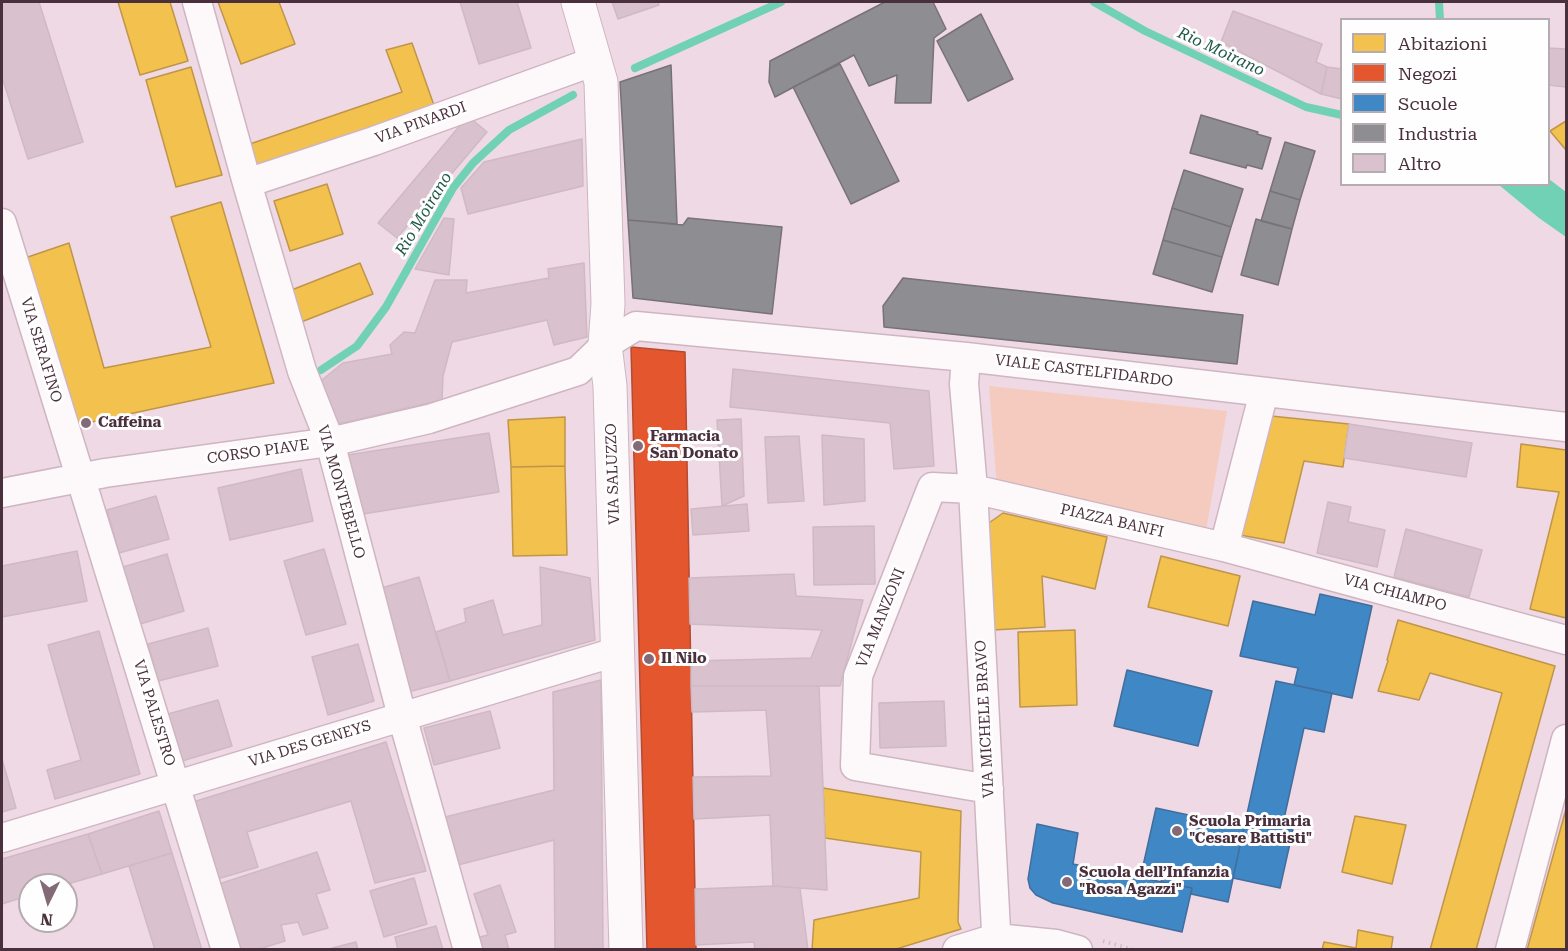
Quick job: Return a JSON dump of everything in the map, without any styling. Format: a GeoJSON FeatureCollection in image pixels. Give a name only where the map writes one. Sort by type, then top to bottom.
{"type":"FeatureCollection","features":[{"type":"Feature","properties":{"kind":"main road","name":"VIA SALUZZO"},"geometry":{"type":"LineString","coordinates":[[578,2],[601,82],[608,304],[605,345],[610,386],[626,950]]}},
{"type":"Feature","properties":{"kind":"street","name":"VIA MONTEBELLO"},"geometry":{"type":"LineString","coordinates":[[197,2],[302,371],[330,442],[402,716],[468,950]]}},
{"type":"Feature","properties":{"kind":"street","name":"VIA PINARDI"},"geometry":{"type":"LineString","coordinates":[[247,183],[374,141],[595,61]]}},
{"type":"Feature","properties":{"kind":"street","name":"VIA SERAFINO"},"geometry":{"type":"LineString","coordinates":[[2,223],[81,478]]}},
{"type":"Feature","properties":{"kind":"street","name":"VIALE CASTELFIDARDO"},"geometry":{"type":"LineString","coordinates":[[605,345],[636,326],[966,357],[1566,427]]}},
{"type":"Feature","properties":{"kind":"street","name":"CORSO PIAVE"},"geometry":{"type":"LineString","coordinates":[[2,493],[81,478],[330,442],[429,418],[578,371],[605,345]]}},
{"type":"Feature","properties":{"kind":"street"},"geometry":{"type":"LineString","coordinates":[[966,357],[964,384],[973,489]]}},
{"type":"Feature","properties":{"kind":"street"},"geometry":{"type":"LineString","coordinates":[[1224,547],[1264,392]]}},
{"type":"Feature","properties":{"kind":"street","name":"VIA PALESTRO"},"geometry":{"type":"LineString","coordinates":[[81,478],[226,950]]}},
{"type":"Feature","properties":{"kind":"street","name":"VIA MANZONI"},"geometry":{"type":"LineString","coordinates":[[973,489],[932,487],[858,676],[855,766],[989,789]]}},
{"type":"Feature","properties":{"kind":"street","name":"PIAZZA BANFI"},"geometry":{"type":"LineString","coordinates":[[973,489],[1224,547]]}},
{"type":"Feature","properties":{"kind":"street","name":"VIA MICHELE BRAVO"},"geometry":{"type":"LineString","coordinates":[[973,489],[997,944]]}},
{"type":"Feature","properties":{"kind":"street","name":"VIA CHIAMPO"},"geometry":{"type":"LineString","coordinates":[[1224,547],[1566,640]]}},
{"type":"Feature","properties":{"kind":"street","name":"VIA DES GENEYS"},"geometry":{"type":"LineString","coordinates":[[2,838],[619,651]]}},
{"type":"Feature","properties":{"kind":"street"},"geometry":{"type":"LineString","coordinates":[[1510,950],[1566,739]]}},
{"type":"Feature","properties":{"kind":"street"},"geometry":{"type":"LineString","coordinates":[[957,950],[997,944],[1056,944],[1078,950]]}},
{"type":"Feature","properties":{"kind":"shaded area"},"geometry":{"type":"Polygon","coordinates":[[[1550,180],[1566,192],[1566,237],[1500,186],[1550,186],[1550,180]]]}},
{"type":"Feature","properties":{"kind":"shaded area"},"geometry":{"type":"Polygon","coordinates":[[[989,386],[1227,411],[1205,536],[997,488],[989,386]]]}},
{"type":"Feature","properties":{"kind":"building: Abitazioni"},"geometry":{"type":"Polygon","coordinates":[[[118,2],[170,2],[188,61],[140,75],[118,2]]]}},
{"type":"Feature","properties":{"kind":"building: Abitazioni"},"geometry":{"type":"Polygon","coordinates":[[[218,2],[279,2],[295,44],[241,64],[218,2]]]}},
{"type":"Feature","properties":{"kind":"building: Abitazioni"},"geometry":{"type":"Polygon","coordinates":[[[412,43],[436,111],[256,173],[247,145],[402,92],[386,50],[412,43]]]}},
{"type":"Feature","properties":{"kind":"building: Abitazioni"},"geometry":{"type":"Polygon","coordinates":[[[191,67],[222,175],[176,187],[146,80],[191,67]]]}},
{"type":"Feature","properties":{"kind":"building: Abitazioni"},"geometry":{"type":"Polygon","coordinates":[[[1566,121],[1566,150],[1550,131],[1566,121]]]}},
{"type":"Feature","properties":{"kind":"building: Abitazioni"},"geometry":{"type":"Polygon","coordinates":[[[327,184],[343,234],[290,251],[274,201],[327,184]]]}},
{"type":"Feature","properties":{"kind":"building: Abitazioni"},"geometry":{"type":"Polygon","coordinates":[[[221,202],[274,383],[73,426],[25,258],[69,243],[104,368],[211,347],[171,217],[221,202]]]}},
{"type":"Feature","properties":{"kind":"building: Abitazioni"},"geometry":{"type":"Polygon","coordinates":[[[360,263],[373,294],[296,324],[284,293],[360,263]]]}},
{"type":"Feature","properties":{"kind":"building: Abitazioni"},"geometry":{"type":"Polygon","coordinates":[[[1271,416],[1349,424],[1343,467],[1304,461],[1284,543],[1240,535],[1271,416]]]}},
{"type":"Feature","properties":{"kind":"building: Abitazioni"},"geometry":{"type":"Polygon","coordinates":[[[565,417],[565,466],[511,467],[508,420],[565,417]]]}},
{"type":"Feature","properties":{"kind":"building: Abitazioni"},"geometry":{"type":"Polygon","coordinates":[[[1521,444],[1566,450],[1566,618],[1530,609],[1559,492],[1517,487],[1521,444]]]}},
{"type":"Feature","properties":{"kind":"building: Abitazioni"},"geometry":{"type":"Polygon","coordinates":[[[565,466],[567,555],[513,556],[511,467],[565,466]]]}},
{"type":"Feature","properties":{"kind":"building: Abitazioni"},"geometry":{"type":"Polygon","coordinates":[[[1003,513],[1107,537],[1095,589],[1042,576],[1045,627],[993,630],[986,525],[1003,513]]]}},
{"type":"Feature","properties":{"kind":"building: Abitazioni"},"geometry":{"type":"Polygon","coordinates":[[[1161,556],[1240,576],[1228,626],[1148,607],[1161,556]]]}},
{"type":"Feature","properties":{"kind":"building: Abitazioni"},"geometry":{"type":"Polygon","coordinates":[[[1398,620],[1555,666],[1476,950],[1430,950],[1502,693],[1430,673],[1419,700],[1378,691],[1398,620]]]}},
{"type":"Feature","properties":{"kind":"building: Abitazioni"},"geometry":{"type":"Polygon","coordinates":[[[1075,630],[1077,705],[1020,707],[1018,632],[1075,630]]]}},
{"type":"Feature","properties":{"kind":"building: Abitazioni"},"geometry":{"type":"Polygon","coordinates":[[[823,788],[961,811],[958,922],[961,929],[893,950],[812,950],[814,920],[919,898],[921,852],[825,838],[823,788]]]}},
{"type":"Feature","properties":{"kind":"building: Abitazioni"},"geometry":{"type":"Polygon","coordinates":[[[1566,809],[1566,950],[1527,950],[1566,809]]]}},
{"type":"Feature","properties":{"kind":"building: Abitazioni"},"geometry":{"type":"Polygon","coordinates":[[[1355,816],[1406,825],[1392,884],[1342,872],[1355,816]]]}},
{"type":"Feature","properties":{"kind":"building: Abitazioni"},"geometry":{"type":"Polygon","coordinates":[[[1358,930],[1393,937],[1391,950],[1322,950],[1324,942],[1356,948],[1358,930]]]}},
{"type":"Feature","properties":{"kind":"building: Negozi"},"geometry":{"type":"Polygon","coordinates":[[[631,347],[685,352],[696,950],[647,950],[631,347]]]}},
{"type":"Feature","properties":{"kind":"building: Scuole"},"geometry":{"type":"Polygon","coordinates":[[[1320,594],[1372,606],[1352,698],[1294,685],[1298,668],[1240,656],[1253,601],[1315,615],[1320,594]]]}},
{"type":"Feature","properties":{"kind":"building: Scuole"},"geometry":{"type":"Polygon","coordinates":[[[1127,670],[1212,691],[1198,746],[1114,726],[1127,670]]]}},
{"type":"Feature","properties":{"kind":"building: Scuole"},"geometry":{"type":"Polygon","coordinates":[[[1276,681],[1332,693],[1324,732],[1304,728],[1282,828],[1293,830],[1280,888],[1233,878],[1276,681]]]}},
{"type":"Feature","properties":{"kind":"building: Scuole"},"geometry":{"type":"Polygon","coordinates":[[[1156,808],[1244,827],[1228,902],[1191,894],[1192,888],[1161,882],[1164,870],[1143,866],[1156,808]]]}},
{"type":"Feature","properties":{"kind":"building: Scuole"},"geometry":{"type":"Polygon","coordinates":[[[1037,824],[1078,833],[1073,864],[1192,888],[1182,932],[1053,903],[1036,895],[1030,888],[1028,879],[1037,824]]]}},
{"type":"Feature","properties":{"kind":"building: Industria"},"geometry":{"type":"Polygon","coordinates":[[[885,2],[933,2],[946,29],[934,38],[931,103],[895,103],[897,75],[869,86],[854,55],[775,97],[769,82],[770,61],[885,2]]]}},
{"type":"Feature","properties":{"kind":"building: Industria"},"geometry":{"type":"Polygon","coordinates":[[[981,14],[1013,79],[968,101],[937,41],[981,14]]]}},
{"type":"Feature","properties":{"kind":"building: Industria"},"geometry":{"type":"Polygon","coordinates":[[[840,64],[899,181],[851,204],[793,87],[840,64]]]}},
{"type":"Feature","properties":{"kind":"building: Industria"},"geometry":{"type":"Polygon","coordinates":[[[671,65],[677,224],[628,220],[620,82],[671,65]]]}},
{"type":"Feature","properties":{"kind":"building: Industria"},"geometry":{"type":"Polygon","coordinates":[[[1201,115],[1271,138],[1262,169],[1247,165],[1246,168],[1190,153],[1201,115]]]}},
{"type":"Feature","properties":{"kind":"building: Industria"},"geometry":{"type":"Polygon","coordinates":[[[1285,142],[1315,151],[1300,200],[1270,191],[1285,142]]]}},
{"type":"Feature","properties":{"kind":"building: Industria"},"geometry":{"type":"Polygon","coordinates":[[[1184,170],[1243,189],[1231,227],[1172,208],[1184,170]]]}},
{"type":"Feature","properties":{"kind":"building: Industria"},"geometry":{"type":"Polygon","coordinates":[[[1270,191],[1300,200],[1292,229],[1261,221],[1270,191]]]}},
{"type":"Feature","properties":{"kind":"building: Industria"},"geometry":{"type":"Polygon","coordinates":[[[1172,208],[1231,227],[1222,257],[1163,240],[1172,208]]]}},
{"type":"Feature","properties":{"kind":"building: Industria"},"geometry":{"type":"Polygon","coordinates":[[[688,218],[782,227],[772,314],[633,298],[628,220],[683,225],[688,218]]]}},
{"type":"Feature","properties":{"kind":"building: Industria"},"geometry":{"type":"Polygon","coordinates":[[[1256,219],[1292,229],[1278,285],[1241,275],[1256,219]]]}},
{"type":"Feature","properties":{"kind":"building: Industria"},"geometry":{"type":"Polygon","coordinates":[[[1163,240],[1222,257],[1212,292],[1153,274],[1163,240]]]}},
{"type":"Feature","properties":{"kind":"building: Industria"},"geometry":{"type":"Polygon","coordinates":[[[903,278],[1243,315],[1237,364],[884,327],[883,306],[903,278]]]}},
{"type":"Feature","properties":{"kind":"building: Altro"},"geometry":{"type":"Polygon","coordinates":[[[2,2],[39,2],[83,142],[28,159],[2,77],[2,2]]]}},
{"type":"Feature","properties":{"kind":"building: Altro"},"geometry":{"type":"Polygon","coordinates":[[[460,2],[517,2],[531,48],[479,64],[460,2]]]}},
{"type":"Feature","properties":{"kind":"building: Altro"},"geometry":{"type":"Polygon","coordinates":[[[612,2],[658,2],[659,5],[618,19],[612,2]]]}},
{"type":"Feature","properties":{"kind":"building: Altro"},"geometry":{"type":"Polygon","coordinates":[[[1233,11],[1322,44],[1316,62],[1327,67],[1321,94],[1221,42],[1233,11]]]}},
{"type":"Feature","properties":{"kind":"building: Altro"},"geometry":{"type":"Polygon","coordinates":[[[1550,48],[1566,49],[1566,87],[1550,85],[1550,48]]]}},
{"type":"Feature","properties":{"kind":"building: Altro"},"geometry":{"type":"Polygon","coordinates":[[[1327,67],[1340,69],[1340,99],[1321,94],[1327,67]]]}},
{"type":"Feature","properties":{"kind":"building: Altro"},"geometry":{"type":"Polygon","coordinates":[[[468,116],[487,132],[397,238],[378,223],[468,116]]]}},
{"type":"Feature","properties":{"kind":"building: Altro"},"geometry":{"type":"Polygon","coordinates":[[[582,139],[583,186],[468,214],[461,188],[484,162],[582,139]]]}},
{"type":"Feature","properties":{"kind":"building: Altro"},"geometry":{"type":"Polygon","coordinates":[[[444,218],[454,219],[449,275],[415,269],[444,218]]]}},
{"type":"Feature","properties":{"kind":"building: Altro"},"geometry":{"type":"Polygon","coordinates":[[[584,263],[587,337],[554,345],[547,320],[452,342],[443,376],[442,400],[334,425],[313,387],[343,363],[392,354],[390,345],[404,332],[415,333],[435,280],[467,280],[466,293],[549,278],[548,269],[584,263]]]}},
{"type":"Feature","properties":{"kind":"building: Altro"},"geometry":{"type":"Polygon","coordinates":[[[733,369],[929,391],[934,466],[894,469],[890,423],[730,407],[733,369]]]}},
{"type":"Feature","properties":{"kind":"building: Altro"},"geometry":{"type":"Polygon","coordinates":[[[741,419],[744,496],[722,506],[717,420],[741,419]]]}},
{"type":"Feature","properties":{"kind":"building: Altro"},"geometry":{"type":"Polygon","coordinates":[[[1349,424],[1472,443],[1466,477],[1344,458],[1349,424]]]}},
{"type":"Feature","properties":{"kind":"building: Altro"},"geometry":{"type":"Polygon","coordinates":[[[489,433],[499,492],[351,516],[341,456],[489,433]]]}},
{"type":"Feature","properties":{"kind":"building: Altro"},"geometry":{"type":"Polygon","coordinates":[[[822,435],[864,439],[865,501],[824,505],[822,435]]]}},
{"type":"Feature","properties":{"kind":"building: Altro"},"geometry":{"type":"Polygon","coordinates":[[[799,436],[804,501],[768,503],[765,437],[799,436]]]}},
{"type":"Feature","properties":{"kind":"building: Altro"},"geometry":{"type":"Polygon","coordinates":[[[301,469],[313,521],[230,540],[218,488],[301,469]]]}},
{"type":"Feature","properties":{"kind":"building: Altro"},"geometry":{"type":"Polygon","coordinates":[[[156,496],[169,539],[119,553],[107,510],[156,496]]]}},
{"type":"Feature","properties":{"kind":"building: Altro"},"geometry":{"type":"Polygon","coordinates":[[[1328,502],[1351,507],[1348,522],[1385,530],[1377,567],[1317,553],[1328,502]]]}},
{"type":"Feature","properties":{"kind":"building: Altro"},"geometry":{"type":"Polygon","coordinates":[[[747,504],[749,531],[693,535],[691,509],[747,504]]]}},
{"type":"Feature","properties":{"kind":"building: Altro"},"geometry":{"type":"Polygon","coordinates":[[[874,526],[875,584],[814,585],[813,527],[874,526]]]}},
{"type":"Feature","properties":{"kind":"building: Altro"},"geometry":{"type":"Polygon","coordinates":[[[1406,529],[1482,550],[1469,597],[1394,577],[1406,529]]]}},
{"type":"Feature","properties":{"kind":"building: Altro"},"geometry":{"type":"Polygon","coordinates":[[[324,549],[346,624],[306,635],[284,561],[324,549]]]}},
{"type":"Feature","properties":{"kind":"building: Altro"},"geometry":{"type":"Polygon","coordinates":[[[77,551],[87,601],[2,617],[2,566],[77,551]]]}},
{"type":"Feature","properties":{"kind":"building: Altro"},"geometry":{"type":"Polygon","coordinates":[[[167,554],[184,611],[140,624],[123,567],[167,554]]]}},
{"type":"Feature","properties":{"kind":"building: Altro"},"geometry":{"type":"Polygon","coordinates":[[[540,567],[590,578],[595,640],[450,681],[436,632],[466,622],[464,609],[493,600],[503,635],[542,625],[540,567]]]}},
{"type":"Feature","properties":{"kind":"building: Altro"},"geometry":{"type":"Polygon","coordinates":[[[794,574],[796,596],[863,600],[840,686],[691,686],[691,661],[811,658],[822,630],[690,624],[689,578],[794,574]]]}},
{"type":"Feature","properties":{"kind":"building: Altro"},"geometry":{"type":"Polygon","coordinates":[[[419,577],[450,681],[408,692],[378,589],[419,577]]]}},
{"type":"Feature","properties":{"kind":"building: Altro"},"geometry":{"type":"Polygon","coordinates":[[[208,628],[218,666],[158,681],[148,644],[208,628]]]}},
{"type":"Feature","properties":{"kind":"building: Altro"},"geometry":{"type":"Polygon","coordinates":[[[99,631],[140,774],[55,799],[47,770],[81,760],[48,645],[99,631]]]}},
{"type":"Feature","properties":{"kind":"building: Altro"},"geometry":{"type":"Polygon","coordinates":[[[358,644],[374,701],[328,715],[312,657],[358,644]]]}},
{"type":"Feature","properties":{"kind":"building: Altro"},"geometry":{"type":"Polygon","coordinates":[[[601,680],[603,950],[555,950],[554,840],[458,865],[445,817],[554,790],[553,692],[601,680]]]}},
{"type":"Feature","properties":{"kind":"building: Altro"},"geometry":{"type":"Polygon","coordinates":[[[691,686],[819,686],[827,890],[773,886],[770,815],[694,819],[693,777],[771,776],[766,710],[692,712],[691,686]]]}},
{"type":"Feature","properties":{"kind":"building: Altro"},"geometry":{"type":"Polygon","coordinates":[[[218,700],[232,746],[182,761],[168,714],[218,700]]]}},
{"type":"Feature","properties":{"kind":"building: Altro"},"geometry":{"type":"Polygon","coordinates":[[[944,701],[946,746],[880,748],[879,703],[944,701]]]}},
{"type":"Feature","properties":{"kind":"building: Altro"},"geometry":{"type":"Polygon","coordinates":[[[490,711],[500,748],[434,765],[424,728],[490,711]]]}},
{"type":"Feature","properties":{"kind":"building: Altro"},"geometry":{"type":"Polygon","coordinates":[[[386,742],[426,871],[375,883],[351,801],[247,832],[258,867],[214,880],[190,803],[386,742]]]}},
{"type":"Feature","properties":{"kind":"building: Altro"},"geometry":{"type":"Polygon","coordinates":[[[2,759],[16,808],[2,812],[2,759]]]}},
{"type":"Feature","properties":{"kind":"building: Altro"},"geometry":{"type":"Polygon","coordinates":[[[159,811],[172,853],[102,874],[88,834],[159,811]]]}},
{"type":"Feature","properties":{"kind":"building: Altro"},"geometry":{"type":"Polygon","coordinates":[[[88,834],[102,874],[78,881],[78,873],[18,873],[18,899],[2,904],[2,859],[88,834]]]}},
{"type":"Feature","properties":{"kind":"building: Altro"},"geometry":{"type":"Polygon","coordinates":[[[317,852],[330,890],[316,894],[328,928],[303,935],[298,922],[281,925],[285,941],[256,950],[240,950],[219,884],[317,852]]]}},
{"type":"Feature","properties":{"kind":"building: Altro"},"geometry":{"type":"Polygon","coordinates":[[[172,853],[202,950],[155,950],[129,866],[172,853]]]}},
{"type":"Feature","properties":{"kind":"building: Altro"},"geometry":{"type":"Polygon","coordinates":[[[414,878],[427,924],[384,937],[370,891],[414,878]]]}},
{"type":"Feature","properties":{"kind":"building: Altro"},"geometry":{"type":"Polygon","coordinates":[[[500,885],[516,932],[505,935],[509,950],[480,950],[476,938],[488,935],[474,894],[500,885]]]}},
{"type":"Feature","properties":{"kind":"building: Altro"},"geometry":{"type":"Polygon","coordinates":[[[773,886],[800,888],[808,950],[755,950],[754,942],[696,945],[695,889],[773,886]]]}},
{"type":"Feature","properties":{"kind":"building: Altro"},"geometry":{"type":"Polygon","coordinates":[[[436,926],[443,950],[398,950],[395,937],[436,926]]]}},
{"type":"Feature","properties":{"kind":"building: Altro"},"geometry":{"type":"Polygon","coordinates":[[[356,942],[358,950],[333,950],[332,948],[356,942]]]}},
{"type":"Feature","properties":{"kind":"waterway","name":"Rio Moirano"},"geometry":{"type":"LineString","coordinates":[[635,68],[781,2]]}},
{"type":"Feature","properties":{"kind":"waterway","name":"Rio Moirano"},"geometry":{"type":"LineString","coordinates":[[1094,2],[1145,31],[1306,107],[1340,115]]}},
{"type":"Feature","properties":{"kind":"waterway"},"geometry":{"type":"LineString","coordinates":[[1439,2],[1440,18]]}},
{"type":"Feature","properties":{"kind":"waterway","name":"Rio Moirano"},"geometry":{"type":"LineString","coordinates":[[321,370],[357,346],[386,307],[453,188],[473,163],[509,130],[573,95]]}},
{"type":"Feature","properties":{"kind":"place","name":"Caffeina"},"geometry":{"type":"Point","coordinates":[86,423]}},
{"type":"Feature","properties":{"kind":"place","name":"Farmacia San Donato"},"geometry":{"type":"Point","coordinates":[638,446]}},
{"type":"Feature","properties":{"kind":"place","name":"Il Nilo"},"geometry":{"type":"Point","coordinates":[649,659]}},
{"type":"Feature","properties":{"kind":"place","name":"Scuola Primaria \"Cesare Battisti\""},"geometry":{"type":"Point","coordinates":[1177,831]}},
{"type":"Feature","properties":{"kind":"place","name":"Scuola dell’Infanzia \"Rosa Agazzi\""},"geometry":{"type":"Point","coordinates":[1067,882]}}]}
